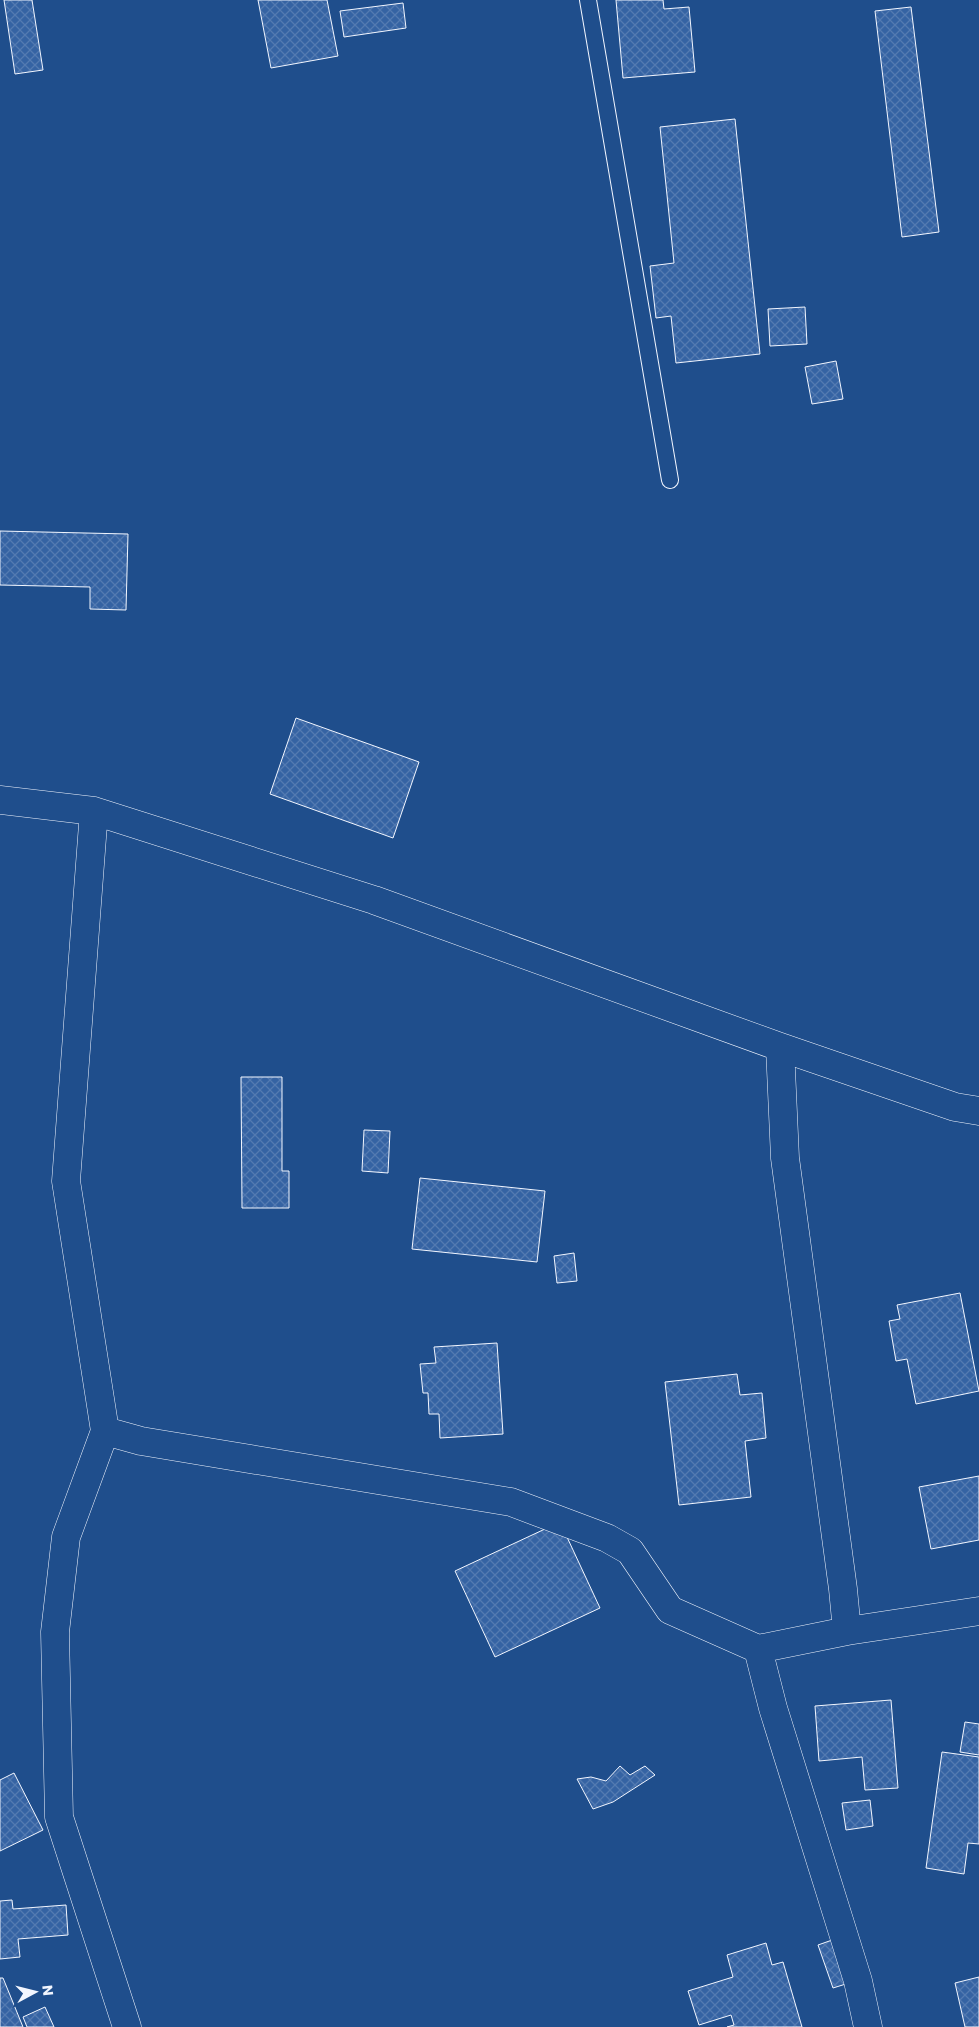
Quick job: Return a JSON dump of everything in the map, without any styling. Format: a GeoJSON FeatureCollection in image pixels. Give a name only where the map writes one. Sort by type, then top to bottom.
{"type":"FeatureCollection","features":[{"type":"Feature","properties":{"kind":"street"},"geometry":{"type":"LineString","coordinates":[[0,800],[94,811],[374,900],[780,1048],[955,1107],[979,1111]]}},
{"type":"Feature","properties":{"kind":"street"},"geometry":{"type":"LineString","coordinates":[[94,811],[66,1181],[105,1431],[64,1546],[55,1632],[59,1817],[127,2027]]}},
{"type":"Feature","properties":{"kind":"street"},"geometry":{"type":"LineString","coordinates":[[780,1048],[785,1158],[843,1589],[846,1631]]}},
{"type":"Feature","properties":{"kind":"street"},"geometry":{"type":"LineString","coordinates":[[105,1431],[142,1441],[511,1502],[606,1538],[630,1552],[670,1610],[758,1649],[846,1631],[979,1611]]}},
{"type":"Feature","properties":{"kind":"street"},"geometry":{"type":"LineString","coordinates":[[758,1649],[773,1708],[858,1981],[868,2027]]}},
{"type":"Feature","properties":{"kind":"lane"},"geometry":{"type":"LineString","coordinates":[[588,0],[670,480]]}},
{"type":"Feature","properties":{"kind":"building"},"geometry":{"type":"Polygon","coordinates":[[[4,0],[32,0],[43,70],[15,74],[4,0]]]}},
{"type":"Feature","properties":{"kind":"building"},"geometry":{"type":"Polygon","coordinates":[[[258,0],[327,0],[338,56],[271,68],[258,0]]]}},
{"type":"Feature","properties":{"kind":"building"},"geometry":{"type":"Polygon","coordinates":[[[616,0],[663,0],[664,9],[689,7],[695,72],[623,78],[616,0]]]}},
{"type":"Feature","properties":{"kind":"building"},"geometry":{"type":"Polygon","coordinates":[[[403,3],[406,28],[344,37],[340,11],[403,3]]]}},
{"type":"Feature","properties":{"kind":"building"},"geometry":{"type":"Polygon","coordinates":[[[911,7],[939,232],[902,237],[875,11],[911,7]]]}},
{"type":"Feature","properties":{"kind":"building"},"geometry":{"type":"Polygon","coordinates":[[[735,119],[760,354],[676,363],[671,316],[656,318],[650,266],[674,263],[660,127],[735,119]]]}},
{"type":"Feature","properties":{"kind":"building"},"geometry":{"type":"Polygon","coordinates":[[[805,307],[807,344],[770,346],[768,309],[805,307]]]}},
{"type":"Feature","properties":{"kind":"building"},"geometry":{"type":"Polygon","coordinates":[[[836,361],[843,399],[812,404],[805,367],[836,361]]]}},
{"type":"Feature","properties":{"kind":"building"},"geometry":{"type":"Polygon","coordinates":[[[0,531],[128,534],[126,610],[90,609],[90,587],[0,585],[0,531]]]}},
{"type":"Feature","properties":{"kind":"building"},"geometry":{"type":"Polygon","coordinates":[[[296,718],[419,762],[393,838],[270,794],[296,718]]]}},
{"type":"Feature","properties":{"kind":"building"},"geometry":{"type":"Polygon","coordinates":[[[241,1077],[282,1077],[282,1171],[289,1171],[289,1208],[242,1208],[241,1077]]]}},
{"type":"Feature","properties":{"kind":"building"},"geometry":{"type":"Polygon","coordinates":[[[364,1130],[390,1131],[388,1173],[362,1171],[364,1130]]]}},
{"type":"Feature","properties":{"kind":"building"},"geometry":{"type":"Polygon","coordinates":[[[420,1178],[545,1191],[537,1262],[412,1249],[420,1178]]]}},
{"type":"Feature","properties":{"kind":"building"},"geometry":{"type":"Polygon","coordinates":[[[574,1253],[577,1281],[557,1283],[554,1256],[574,1253]]]}},
{"type":"Feature","properties":{"kind":"building"},"geometry":{"type":"Polygon","coordinates":[[[960,1293],[979,1391],[916,1404],[907,1359],[896,1361],[889,1321],[900,1319],[897,1305],[960,1293]]]}},
{"type":"Feature","properties":{"kind":"building"},"geometry":{"type":"Polygon","coordinates":[[[497,1343],[503,1434],[440,1438],[439,1414],[429,1414],[428,1393],[423,1393],[420,1364],[436,1363],[434,1347],[497,1343]]]}},
{"type":"Feature","properties":{"kind":"building"},"geometry":{"type":"Polygon","coordinates":[[[737,1374],[740,1395],[762,1393],[766,1438],[745,1441],[751,1497],[679,1505],[665,1382],[737,1374]]]}},
{"type":"Feature","properties":{"kind":"building"},"geometry":{"type":"Polygon","coordinates":[[[979,1476],[979,1540],[931,1549],[919,1487],[979,1476]]]}},
{"type":"Feature","properties":{"kind":"building"},"geometry":{"type":"Polygon","coordinates":[[[560,1522],[600,1608],[495,1657],[455,1571],[560,1522]]]}},
{"type":"Feature","properties":{"kind":"building"},"geometry":{"type":"Polygon","coordinates":[[[891,1700],[898,1788],[865,1790],[862,1757],[819,1761],[815,1706],[891,1700]]]}},
{"type":"Feature","properties":{"kind":"building"},"geometry":{"type":"Polygon","coordinates":[[[965,1722],[979,1724],[979,1755],[960,1752],[965,1722]]]}},
{"type":"Feature","properties":{"kind":"building"},"geometry":{"type":"Polygon","coordinates":[[[942,1752],[979,1757],[979,1844],[968,1843],[964,1874],[926,1868],[942,1752]]]}},
{"type":"Feature","properties":{"kind":"building"},"geometry":{"type":"Polygon","coordinates":[[[620,1766],[630,1775],[645,1766],[655,1775],[613,1802],[593,1809],[577,1779],[591,1777],[606,1781],[620,1766]]]}},
{"type":"Feature","properties":{"kind":"building"},"geometry":{"type":"Polygon","coordinates":[[[14,1773],[43,1830],[0,1851],[0,1780],[14,1773]]]}},
{"type":"Feature","properties":{"kind":"building"},"geometry":{"type":"Polygon","coordinates":[[[870,1800],[873,1826],[846,1830],[842,1803],[870,1800]]]}},
{"type":"Feature","properties":{"kind":"building"},"geometry":{"type":"Polygon","coordinates":[[[12,1900],[13,1909],[66,1905],[68,1935],[18,1939],[20,1957],[0,1959],[0,1901],[12,1900]]]}},
{"type":"Feature","properties":{"kind":"building"},"geometry":{"type":"Polygon","coordinates":[[[835,1939],[849,1983],[833,1988],[818,1945],[835,1939]]]}},
{"type":"Feature","properties":{"kind":"building"},"geometry":{"type":"Polygon","coordinates":[[[766,1943],[772,1965],[783,1962],[802,2027],[727,2027],[734,2025],[731,2015],[699,2025],[688,1991],[733,1977],[727,1955],[766,1943]]]}},
{"type":"Feature","properties":{"kind":"building"},"geometry":{"type":"Polygon","coordinates":[[[979,1977],[979,2027],[965,2027],[955,1983],[979,1977]]]}},
{"type":"Feature","properties":{"kind":"building"},"geometry":{"type":"Polygon","coordinates":[[[0,1978],[3,1978],[23,2027],[0,2027],[0,1978]]]}},
{"type":"Feature","properties":{"kind":"building"},"geometry":{"type":"Polygon","coordinates":[[[45,2007],[54,2027],[27,2027],[23,2017],[45,2007]]]}}]}
